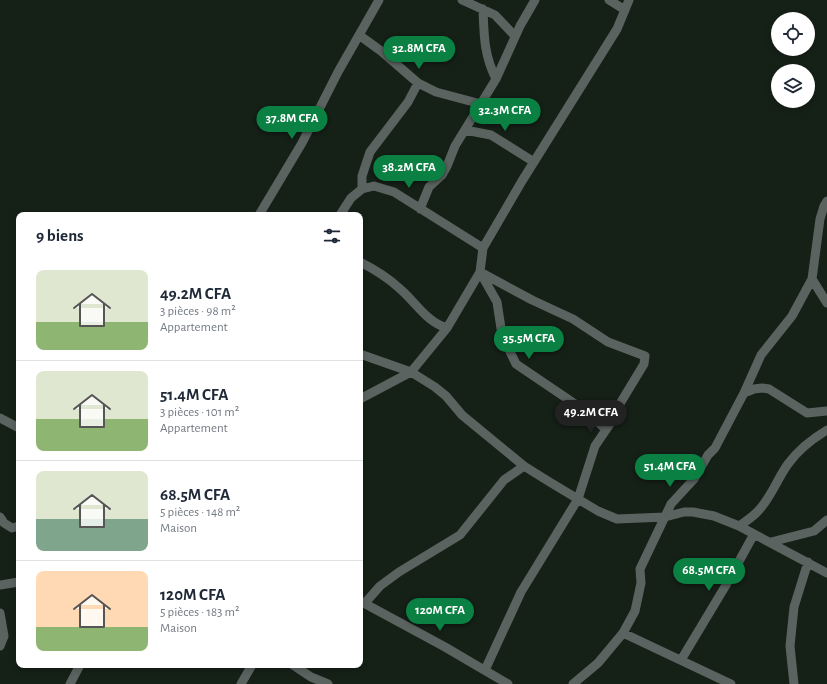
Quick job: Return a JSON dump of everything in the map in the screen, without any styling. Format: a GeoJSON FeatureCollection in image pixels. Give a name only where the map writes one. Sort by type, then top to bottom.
{"type":"FeatureCollection","features":[{"type":"Feature","properties":{"kind":"street"},"geometry":{"type":"LineString","coordinates":[[261,212],[302,143],[338,72],[379,0]]}},
{"type":"Feature","properties":{"kind":"street"},"geometry":{"type":"LineString","coordinates":[[462,0],[475,2],[483,9],[495,15],[515,36]]}},
{"type":"Feature","properties":{"kind":"street"},"geometry":{"type":"LineString","coordinates":[[420,209],[429,187],[442,176],[455,146],[496,80],[515,36],[535,0]]}},
{"type":"Feature","properties":{"kind":"street"},"geometry":{"type":"LineString","coordinates":[[609,0],[625,10]]}},
{"type":"Feature","properties":{"kind":"street"},"geometry":{"type":"LineString","coordinates":[[363,397],[411,372],[447,328],[480,272],[483,248],[534,162],[617,29],[629,0]]}},
{"type":"Feature","properties":{"kind":"street"},"geometry":{"type":"LineString","coordinates":[[483,9],[484,40],[488,64],[496,80]]}},
{"type":"Feature","properties":{"kind":"street"},"geometry":{"type":"LineString","coordinates":[[359,35],[418,83],[436,92],[481,104]]}},
{"type":"Feature","properties":{"kind":"street"},"geometry":{"type":"LineString","coordinates":[[362,190],[362,176],[370,152],[408,102],[418,83]]}},
{"type":"Feature","properties":{"kind":"street"},"geometry":{"type":"LineString","coordinates":[[465,130],[491,135],[534,162]]}},
{"type":"Feature","properties":{"kind":"street"},"geometry":{"type":"LineString","coordinates":[[342,212],[351,198],[362,190],[374,186],[394,192],[483,248]]}},
{"type":"Feature","properties":{"kind":"street"},"geometry":{"type":"LineString","coordinates":[[573,684],[598,663],[623,633],[635,611],[641,583],[640,569],[671,504],[694,479],[708,455],[715,448],[744,393],[761,355],[792,316],[812,279],[820,219],[827,201]]}},
{"type":"Feature","properties":{"kind":"street"},"geometry":{"type":"LineString","coordinates":[[363,263],[377,270],[400,289],[436,324],[447,328]]}},
{"type":"Feature","properties":{"kind":"street"},"geometry":{"type":"LineString","coordinates":[[480,272],[497,302],[502,335],[516,364],[578,406],[606,429]]}},
{"type":"Feature","properties":{"kind":"street"},"geometry":{"type":"LineString","coordinates":[[480,272],[532,300],[573,319],[608,342],[645,356],[644,364],[595,446],[578,499],[521,592],[485,670]]}},
{"type":"Feature","properties":{"kind":"street"},"geometry":{"type":"LineString","coordinates":[[812,279],[827,303]]}},
{"type":"Feature","properties":{"kind":"street"},"geometry":{"type":"LineString","coordinates":[[363,355],[411,372],[435,387],[446,396],[462,415],[524,466],[598,511],[617,519],[665,517],[684,512],[714,516],[739,526],[827,573]]}},
{"type":"Feature","properties":{"kind":"street"},"geometry":{"type":"LineString","coordinates":[[744,393],[754,389],[769,389],[807,413],[827,411]]}},
{"type":"Feature","properties":{"kind":"street"},"geometry":{"type":"LineString","coordinates":[[0,418],[16,426]]}},
{"type":"Feature","properties":{"kind":"street"},"geometry":{"type":"LineString","coordinates":[[739,526],[752,518],[759,510],[787,465],[806,444],[827,430]]}},
{"type":"Feature","properties":{"kind":"street"},"geometry":{"type":"LineString","coordinates":[[363,601],[399,572],[460,535],[504,480],[524,466]]}},
{"type":"Feature","properties":{"kind":"street"},"geometry":{"type":"LineString","coordinates":[[770,542],[814,531],[827,520]]}},
{"type":"Feature","properties":{"kind":"street"},"geometry":{"type":"LineString","coordinates":[[1,523],[12,528],[16,527]]}},
{"type":"Feature","properties":{"kind":"street"},"geometry":{"type":"LineString","coordinates":[[681,660],[726,585],[754,534]]}},
{"type":"Feature","properties":{"kind":"street"},"geometry":{"type":"LineString","coordinates":[[794,684],[790,646],[794,607],[808,562]]}},
{"type":"Feature","properties":{"kind":"street"},"geometry":{"type":"LineString","coordinates":[[0,584],[16,582]]}},
{"type":"Feature","properties":{"kind":"street"},"geometry":{"type":"LineString","coordinates":[[363,603],[445,647],[508,684]]}},
{"type":"Feature","properties":{"kind":"street"},"geometry":{"type":"LineString","coordinates":[[0,613],[4,636],[0,646]]}},
{"type":"Feature","properties":{"kind":"street"},"geometry":{"type":"LineString","coordinates":[[623,633],[731,684]]}},
{"type":"Feature","properties":{"kind":"street"},"geometry":{"type":"LineString","coordinates":[[70,684],[78,668]]}},
{"type":"Feature","properties":{"kind":"street"},"geometry":{"type":"LineString","coordinates":[[241,684],[250,668]]}},
{"type":"Feature","properties":{"kind":"street"},"geometry":{"type":"LineString","coordinates":[[298,668],[325,683]]}}]}
